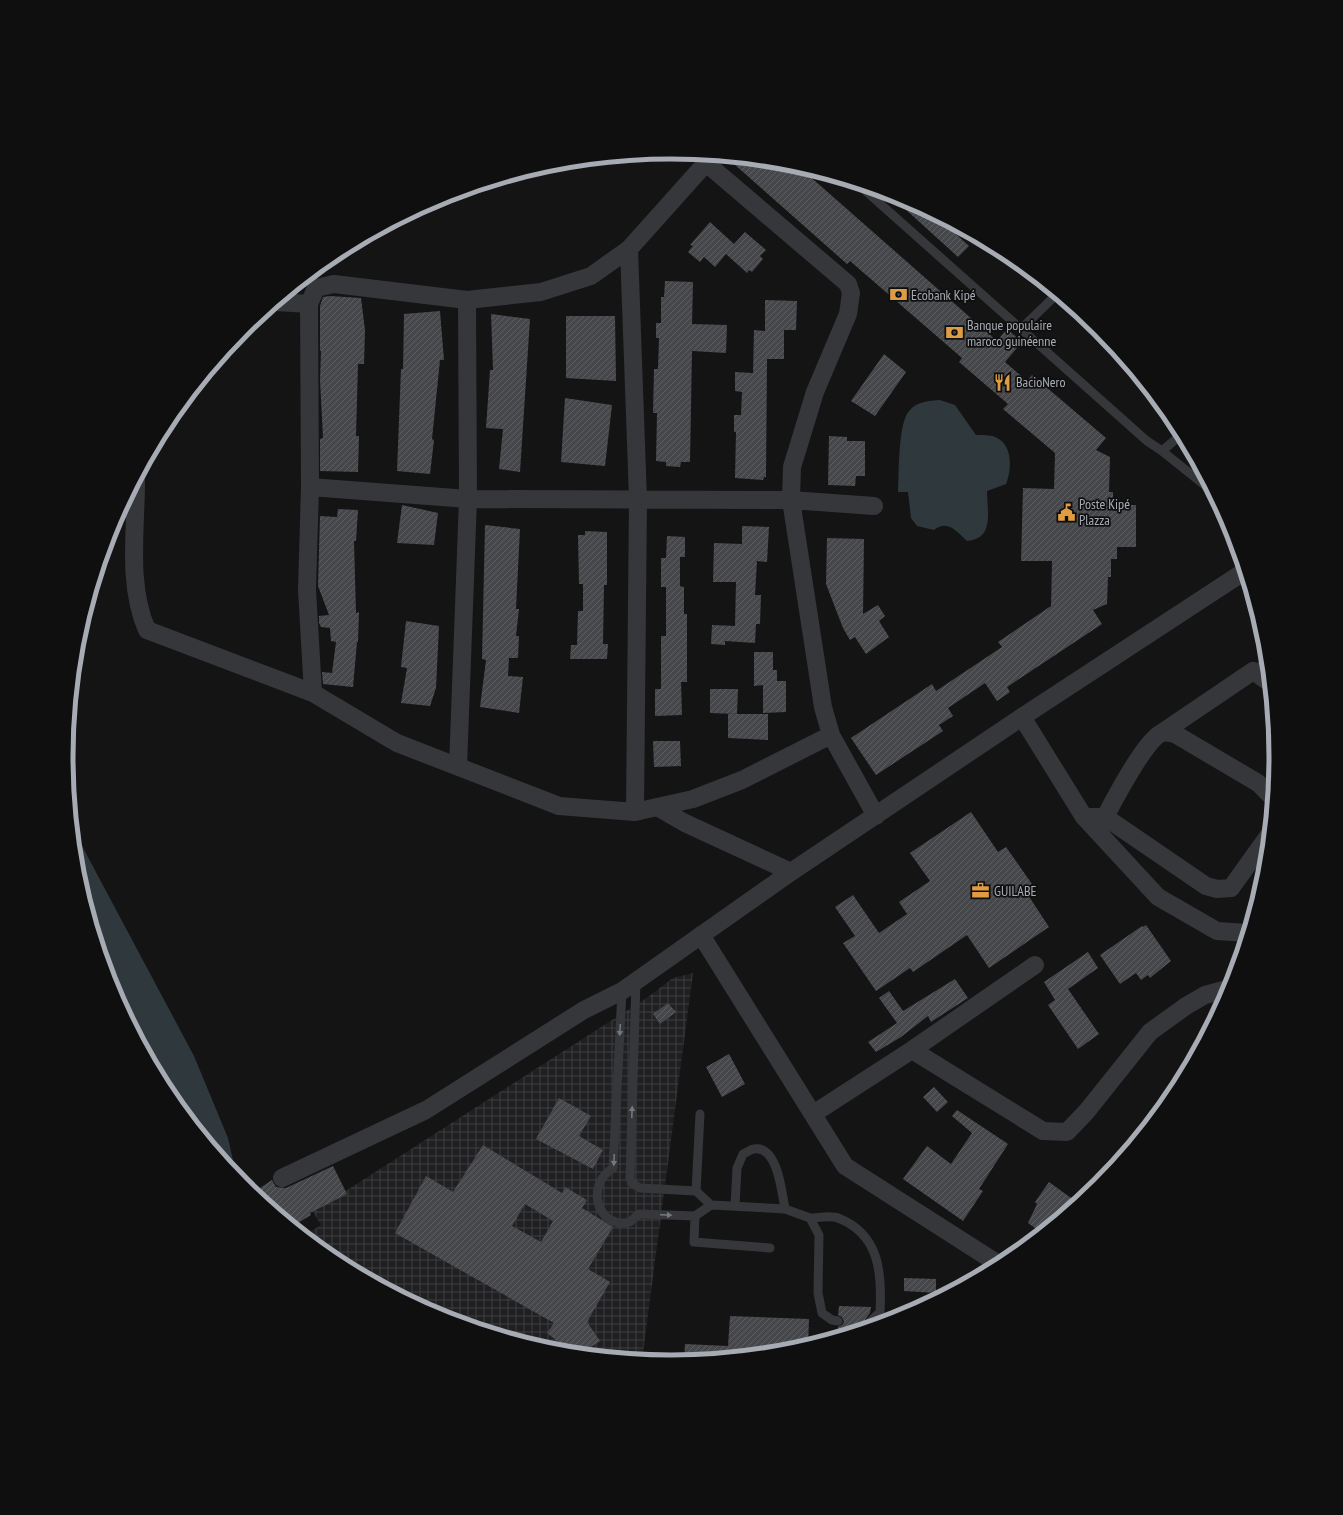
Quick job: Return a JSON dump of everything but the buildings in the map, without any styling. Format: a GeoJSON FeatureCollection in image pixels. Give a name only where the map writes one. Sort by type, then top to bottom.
{"type":"FeatureCollection","features":[{"type":"Feature","properties":{"kind":"street"},"geometry":{"type":"LineString","coordinates":[[313,693],[307,590],[310,487],[310,284],[334,284],[467,300],[541,292],[591,276],[629,249],[708,160]]}},
{"type":"Feature","properties":{"kind":"street"},"geometry":{"type":"LineString","coordinates":[[710,160],[848,284],[851,293],[848,314],[815,392],[792,467],[791,500],[823,706],[832,735],[876,816]]}},
{"type":"Feature","properties":{"kind":"street"},"geometry":{"type":"LineString","coordinates":[[629,249],[638,499],[635,812]]}},
{"type":"Feature","properties":{"kind":"street"},"geometry":{"type":"LineString","coordinates":[[458,767],[468,499],[467,300]]}},
{"type":"Feature","properties":{"kind":"street"},"geometry":{"type":"LineString","coordinates":[[284,302],[309,304]]}},
{"type":"Feature","properties":{"kind":"street"},"geometry":{"type":"LineString","coordinates":[[310,487],[468,499],[791,500],[874,506]]}},
{"type":"Feature","properties":{"kind":"street"},"geometry":{"type":"LineString","coordinates":[[136,491],[135,565],[139,613],[147,630],[313,693],[396,743],[559,806],[635,812],[693,799],[742,780],[832,735]]}},
{"type":"Feature","properties":{"kind":"street"},"geometry":{"type":"LineString","coordinates":[[282,1178],[426,1110],[584,1010],[629,986],[791,872],[1022,717],[1241,574]]}},
{"type":"Feature","properties":{"kind":"street"},"geometry":{"type":"LineString","coordinates":[[1105,816],[1145,748],[1156,736],[1260,666]]}},
{"type":"Feature","properties":{"kind":"street"},"geometry":{"type":"LineString","coordinates":[[1022,717],[1084,817],[1158,896],[1217,931],[1243,934]]}},
{"type":"Feature","properties":{"kind":"street"},"geometry":{"type":"LineString","coordinates":[[1163,732],[1175,734],[1258,783],[1269,794]]}},
{"type":"Feature","properties":{"kind":"street"},"geometry":{"type":"LineString","coordinates":[[657,807],[685,823],[791,872]]}},
{"type":"Feature","properties":{"kind":"street"},"geometry":{"type":"LineString","coordinates":[[1084,817],[1105,816],[1206,886],[1217,889],[1231,888],[1264,842]]}},
{"type":"Feature","properties":{"kind":"street"},"geometry":{"type":"LineString","coordinates":[[701,935],[845,1166],[994,1261]]}},
{"type":"Feature","properties":{"kind":"street"},"geometry":{"type":"LineString","coordinates":[[813,1114],[912,1050],[1035,965]]}},
{"type":"Feature","properties":{"kind":"street"},"geometry":{"type":"LineString","coordinates":[[912,1050],[1043,1131],[1066,1132],[1087,1111],[1150,1032],[1186,1006],[1205,995],[1222,990]]}},
{"type":"Feature","properties":{"kind":"lane"},"geometry":{"type":"LineString","coordinates":[[867,192],[1022,328],[1147,441],[1203,484]]}},
{"type":"Feature","properties":{"kind":"lane"},"geometry":{"type":"LineString","coordinates":[[1022,328],[1053,297]]}},
{"type":"Feature","properties":{"kind":"lane"},"geometry":{"type":"LineString","coordinates":[[1162,451],[1177,438]]}},
{"type":"Feature","properties":{"kind":"lane"},"geometry":{"type":"LineString","coordinates":[[629,986],[630,1178],[636,1186],[640,1188],[696,1191],[711,1205]]}},
{"type":"Feature","properties":{"kind":"lane"},"geometry":{"type":"LineString","coordinates":[[629,986],[613,1168],[607,1172],[598,1184],[597,1200],[599,1207],[609,1218],[623,1222],[630,1222],[638,1214],[695,1216],[711,1205],[784,1209],[810,1218],[837,1218],[862,1233],[876,1255],[880,1275],[880,1312],[870,1322]]}},
{"type":"Feature","properties":{"kind":"lane"},"geometry":{"type":"LineString","coordinates":[[696,1191],[700,1114]]}},
{"type":"Feature","properties":{"kind":"lane"},"geometry":{"type":"LineString","coordinates":[[736,1206],[737,1168],[743,1154],[754,1149],[763,1150],[771,1158],[780,1176],[784,1209]]}},
{"type":"Feature","properties":{"kind":"lane"},"geometry":{"type":"LineString","coordinates":[[695,1216],[694,1242],[770,1248]]}},
{"type":"Feature","properties":{"kind":"lane"},"geometry":{"type":"LineString","coordinates":[[810,1218],[819,1235],[818,1293],[822,1313],[832,1320],[838,1321]]}},
{"type":"Feature","properties":{"kind":"shaded area"},"geometry":{"type":"Polygon","coordinates":[[[940,400],[955,405],[976,435],[988,435],[1001,440],[1008,451],[1010,458],[1006,484],[987,491],[988,523],[986,530],[976,539],[967,541],[948,526],[939,527],[934,530],[917,526],[911,518],[908,492],[898,492],[901,437],[905,417],[916,405],[923,402],[940,400]]]}},
{"type":"Feature","properties":{"kind":"shaded area"},"geometry":{"type":"Polygon","coordinates":[[[79,840],[194,1056],[228,1138],[234,1166],[197,1122],[174,1090],[153,1057],[135,1022],[119,987],[93,912],[79,840]]]}},
{"type":"Feature","properties":{"kind":"shaded area"},"geometry":{"type":"Polygon","coordinates":[[[693,973],[643,1355],[593,1351],[555,1344],[517,1336],[479,1324],[442,1310],[372,1276],[309,1233],[321,1225],[313,1212],[648,997],[673,978],[693,973]]]}},
{"type":"Feature","properties":{"kind":"place","name":"Ecobank Kipé"},"geometry":{"type":"Point","coordinates":[898,295]}},
{"type":"Feature","properties":{"kind":"place","name":"Banque populaire maroco guinéenne"},"geometry":{"type":"Point","coordinates":[954,333]}},
{"type":"Feature","properties":{"kind":"place","name":"BacioNero"},"geometry":{"type":"Point","coordinates":[1003,382]}},
{"type":"Feature","properties":{"kind":"place","name":"Poste Kipé Plazza"},"geometry":{"type":"Point","coordinates":[1066,512]}},
{"type":"Feature","properties":{"kind":"place","name":"GUILABE"},"geometry":{"type":"Point","coordinates":[981,891]}}]}
